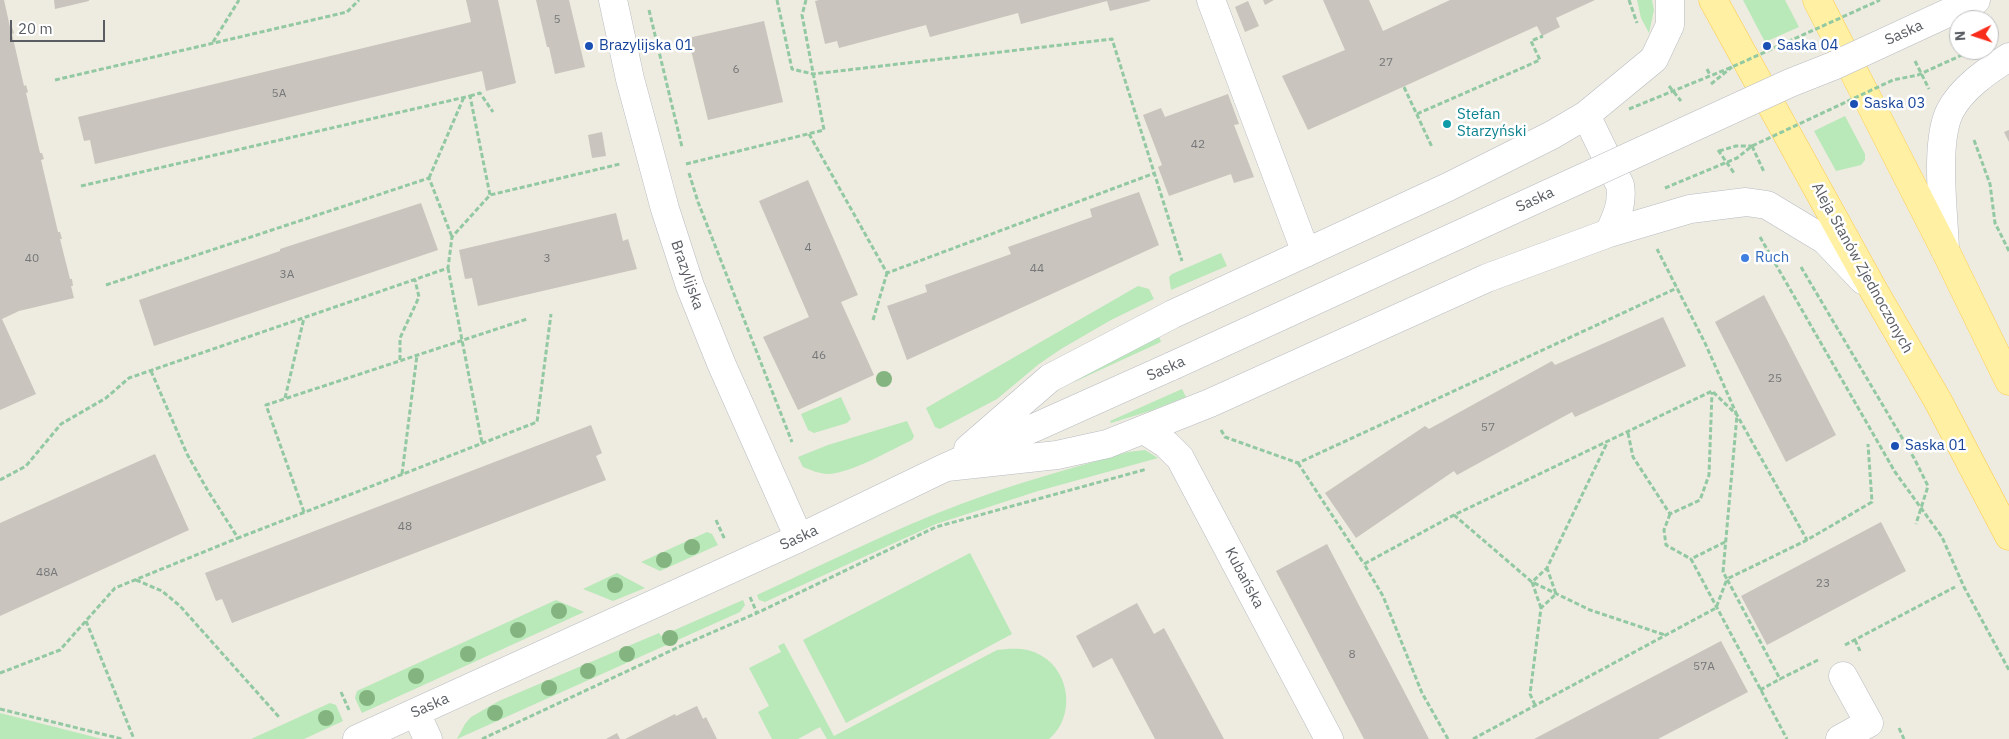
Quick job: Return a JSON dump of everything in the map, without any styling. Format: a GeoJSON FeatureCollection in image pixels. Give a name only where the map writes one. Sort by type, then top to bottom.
{"type":"FeatureCollection","features":[{"type":"Feature","properties":{"kind":"main road","name":"Aleja Stanów Zjednoczonych"},"geometry":{"type":"LineString","coordinates":[[1713,0],[1874,292],[1938,401],[2009,536]]}},
{"type":"Feature","properties":{"kind":"main road"},"geometry":{"type":"LineString","coordinates":[[1816,0],[1945,250],[2009,381]]}},
{"type":"Feature","properties":{"kind":"street","name":"Brazylijska"},"geometry":{"type":"LineString","coordinates":[[613,0],[630,79],[665,209],[690,286],[713,345],[799,538]]}},
{"type":"Feature","properties":{"kind":"street"},"geometry":{"type":"LineString","coordinates":[[1211,0],[1306,253]]}},
{"type":"Feature","properties":{"kind":"street"},"geometry":{"type":"LineString","coordinates":[[947,467],[1050,378],[1173,314],[1448,187],[1552,135],[1586,115],[1654,59],[1670,25],[1670,0]]}},
{"type":"Feature","properties":{"kind":"street","name":"Saska"},"geometry":{"type":"LineString","coordinates":[[355,728],[416,713],[799,538],[947,467],[1976,0]]}},
{"type":"Feature","properties":{"kind":"street"},"geometry":{"type":"LineString","coordinates":[[1945,250],[1941,164],[1944,128],[1950,111],[1978,78],[2009,57]]}},
{"type":"Feature","properties":{"kind":"street"},"geometry":{"type":"LineString","coordinates":[[1586,115],[1620,185],[1622,197],[1620,207],[1609,233]]}},
{"type":"Feature","properties":{"kind":"street"},"geometry":{"type":"LineString","coordinates":[[947,467],[1057,455],[1107,444],[1210,403],[1487,278],[1609,233],[1690,209],[1724,203],[1746,202],[1766,205],[1825,240],[1874,292]]}},
{"type":"Feature","properties":{"kind":"street","name":"Kubańska"},"geometry":{"type":"LineString","coordinates":[[1144,430],[1166,444],[1180,458],[1329,739]]}},
{"type":"Feature","properties":{"kind":"street"},"geometry":{"type":"LineString","coordinates":[[1840,739],[1869,723],[1843,676]]}},
{"type":"Feature","properties":{"kind":"street"},"geometry":{"type":"LineString","coordinates":[[416,713],[428,739]]}},
{"type":"Feature","properties":{"kind":"path"},"geometry":{"type":"LineString","coordinates":[[213,43],[238,0]]}},
{"type":"Feature","properties":{"kind":"path"},"geometry":{"type":"LineString","coordinates":[[54,80],[347,12],[359,0]]}},
{"type":"Feature","properties":{"kind":"path"},"geometry":{"type":"LineString","coordinates":[[777,0],[792,69],[813,74],[1112,39],[1182,261]]}},
{"type":"Feature","properties":{"kind":"path"},"geometry":{"type":"LineString","coordinates":[[686,164],[824,130],[802,15],[806,0]]}},
{"type":"Feature","properties":{"kind":"path"},"geometry":{"type":"LineString","coordinates":[[1629,109],[1732,67],[1880,0]]}},
{"type":"Feature","properties":{"kind":"path"},"geometry":{"type":"LineString","coordinates":[[648,10],[686,164],[698,202],[792,442]]}},
{"type":"Feature","properties":{"kind":"path"},"geometry":{"type":"LineString","coordinates":[[1417,114],[1540,60],[1532,40],[1543,36]]}},
{"type":"Feature","properties":{"kind":"path"},"geometry":{"type":"LineString","coordinates":[[1665,188],[1737,158],[1752,146],[1893,80],[1918,76],[1952,60]]}},
{"type":"Feature","properties":{"kind":"path"},"geometry":{"type":"LineString","coordinates":[[1707,68],[1710,75]]}},
{"type":"Feature","properties":{"kind":"path"},"geometry":{"type":"LineString","coordinates":[[1404,87],[1432,148]]}},
{"type":"Feature","properties":{"kind":"path"},"geometry":{"type":"LineString","coordinates":[[81,186],[480,93],[494,112]]}},
{"type":"Feature","properties":{"kind":"path"},"geometry":{"type":"LineString","coordinates":[[464,96],[429,178],[452,237],[448,268],[482,443]]}},
{"type":"Feature","properties":{"kind":"path"},"geometry":{"type":"LineString","coordinates":[[470,96],[490,195]]}},
{"type":"Feature","properties":{"kind":"path"},"geometry":{"type":"LineString","coordinates":[[809,134],[887,273],[873,320]]}},
{"type":"Feature","properties":{"kind":"path"},"geometry":{"type":"LineString","coordinates":[[1752,146],[1764,172]]}},
{"type":"Feature","properties":{"kind":"path"},"geometry":{"type":"LineString","coordinates":[[452,237],[490,195],[620,164]]}},
{"type":"Feature","properties":{"kind":"path"},"geometry":{"type":"LineString","coordinates":[[887,273],[1155,173]]}},
{"type":"Feature","properties":{"kind":"path"},"geometry":{"type":"LineString","coordinates":[[106,285],[429,178]]}},
{"type":"Feature","properties":{"kind":"path"},"geometry":{"type":"LineString","coordinates":[[1756,231],[1895,472],[1942,537],[1964,587],[2009,670]]}},
{"type":"Feature","properties":{"kind":"path"},"geometry":{"type":"LineString","coordinates":[[1655,244],[1705,343],[1737,415],[1807,540]]}},
{"type":"Feature","properties":{"kind":"path"},"geometry":{"type":"LineString","coordinates":[[1801,267],[1914,458],[1928,486],[1922,510],[1916,524]]}},
{"type":"Feature","properties":{"kind":"path"},"geometry":{"type":"LineString","coordinates":[[0,480],[26,466],[61,424],[106,398],[129,378],[448,268]]}},
{"type":"Feature","properties":{"kind":"path"},"geometry":{"type":"LineString","coordinates":[[400,360],[400,338],[419,297],[415,280]]}},
{"type":"Feature","properties":{"kind":"path"},"geometry":{"type":"LineString","coordinates":[[1298,463],[1677,288]]}},
{"type":"Feature","properties":{"kind":"path"},"geometry":{"type":"LineString","coordinates":[[0,673],[60,650],[115,588],[304,512],[537,422],[552,314]]}},
{"type":"Feature","properties":{"kind":"path"},"geometry":{"type":"LineString","coordinates":[[285,399],[304,318]]}},
{"type":"Feature","properties":{"kind":"path"},"geometry":{"type":"LineString","coordinates":[[304,512],[266,405],[527,318]]}},
{"type":"Feature","properties":{"kind":"path"},"geometry":{"type":"LineString","coordinates":[[402,474],[417,355]]}},
{"type":"Feature","properties":{"kind":"path"},"geometry":{"type":"LineString","coordinates":[[150,371],[187,454],[238,538]]}},
{"type":"Feature","properties":{"kind":"path"},"geometry":{"type":"LineString","coordinates":[[1712,391],[1737,415]]}},
{"type":"Feature","properties":{"kind":"path"},"geometry":{"type":"LineString","coordinates":[[1364,564],[1454,515],[1712,391]]}},
{"type":"Feature","properties":{"kind":"path"},"geometry":{"type":"LineString","coordinates":[[1712,391],[1709,475],[1700,500],[1670,514],[1664,530],[1666,545],[1691,559],[1787,739]]}},
{"type":"Feature","properties":{"kind":"path"},"geometry":{"type":"LineString","coordinates":[[1737,415],[1724,572],[1780,679]]}},
{"type":"Feature","properties":{"kind":"path"},"geometry":{"type":"LineString","coordinates":[[1628,433],[1633,457],[1670,514]]}},
{"type":"Feature","properties":{"kind":"path"},"geometry":{"type":"LineString","coordinates":[[1224,437],[1298,463],[1383,596],[1422,693],[1448,739]]}},
{"type":"Feature","properties":{"kind":"path"},"geometry":{"type":"LineString","coordinates":[[1532,582],[1547,568],[1607,443]]}},
{"type":"Feature","properties":{"kind":"path"},"geometry":{"type":"LineString","coordinates":[[1473,739],[1716,608],[1727,579],[1807,540],[1872,502],[1868,444]]}},
{"type":"Feature","properties":{"kind":"path"},"geometry":{"type":"LineString","coordinates":[[482,739],[757,613],[936,528],[1150,468]]}},
{"type":"Feature","properties":{"kind":"path"},"geometry":{"type":"LineString","coordinates":[[1454,515],[1532,582],[1590,610],[1665,635]]}},
{"type":"Feature","properties":{"kind":"path"},"geometry":{"type":"LineString","coordinates":[[716,520],[725,541]]}},
{"type":"Feature","properties":{"kind":"path"},"geometry":{"type":"LineString","coordinates":[[1691,559],[1726,542]]}},
{"type":"Feature","properties":{"kind":"path"},"geometry":{"type":"LineString","coordinates":[[1547,568],[1556,594]]}},
{"type":"Feature","properties":{"kind":"path"},"geometry":{"type":"LineString","coordinates":[[136,580],[162,591],[180,606],[279,717]]}},
{"type":"Feature","properties":{"kind":"path"},"geometry":{"type":"LineString","coordinates":[[1532,582],[1541,608],[1530,694],[1536,705]]}},
{"type":"Feature","properties":{"kind":"path"},"geometry":{"type":"LineString","coordinates":[[1838,649],[1954,587]]}},
{"type":"Feature","properties":{"kind":"path"},"geometry":{"type":"LineString","coordinates":[[1541,608],[1556,594]]}},
{"type":"Feature","properties":{"kind":"path"},"geometry":{"type":"LineString","coordinates":[[750,597],[757,613]]}},
{"type":"Feature","properties":{"kind":"path"},"geometry":{"type":"LineString","coordinates":[[86,621],[134,739]]}},
{"type":"Feature","properties":{"kind":"path"},"geometry":{"type":"LineString","coordinates":[[1760,690],[1822,658]]}},
{"type":"Feature","properties":{"kind":"path"},"geometry":{"type":"LineString","coordinates":[[340,692],[355,728]]}},
{"type":"Feature","properties":{"kind":"path"},"geometry":{"type":"LineString","coordinates":[[0,709],[122,739]]}},
{"type":"Feature","properties":{"kind":"green space"},"geometry":{"type":"Polygon","coordinates":[[[1637,0],[1652,0],[1654,10],[1649,33],[1641,18],[1637,0]]]}},
{"type":"Feature","properties":{"kind":"green space"},"geometry":{"type":"Polygon","coordinates":[[[1743,0],[1785,0],[1799,27],[1765,42],[1743,0]]]}},
{"type":"Feature","properties":{"kind":"green space"},"geometry":{"type":"Polygon","coordinates":[[[1845,116],[1865,154],[1865,160],[1861,165],[1836,171],[1814,131],[1845,116]]]}},
{"type":"Feature","properties":{"kind":"green space"},"geometry":{"type":"Polygon","coordinates":[[[1221,253],[1227,266],[1171,290],[1169,277],[1172,274],[1221,253]]]}},
{"type":"Feature","properties":{"kind":"green space"},"geometry":{"type":"Polygon","coordinates":[[[1138,286],[1149,289],[1154,299],[1111,320],[1061,349],[1039,364],[997,399],[940,429],[935,427],[926,408],[1138,286]]]}},
{"type":"Feature","properties":{"kind":"green space"},"geometry":{"type":"Polygon","coordinates":[[[1158,333],[1161,342],[1074,382],[1074,381],[1158,333]]]}},
{"type":"Feature","properties":{"kind":"green space"},"geometry":{"type":"Polygon","coordinates":[[[1182,389],[1186,397],[1150,411],[1111,423],[1110,421],[1182,389]]]}},
{"type":"Feature","properties":{"kind":"green space"},"geometry":{"type":"Polygon","coordinates":[[[841,397],[851,419],[847,423],[814,433],[808,430],[801,414],[841,397]]]}},
{"type":"Feature","properties":{"kind":"green space"},"geometry":{"type":"Polygon","coordinates":[[[907,421],[914,436],[912,440],[849,469],[829,474],[818,473],[803,467],[798,457],[828,445],[907,421]]]}},
{"type":"Feature","properties":{"kind":"green space"},"geometry":{"type":"Polygon","coordinates":[[[1145,450],[1158,458],[1038,491],[936,524],[765,602],[759,600],[757,595],[884,536],[961,504],[1002,489],[1065,470],[1128,452],[1145,450]]]}},
{"type":"Feature","properties":{"kind":"green space"},"geometry":{"type":"Polygon","coordinates":[[[707,532],[712,534],[718,545],[660,571],[641,562],[707,532]]]}},
{"type":"Feature","properties":{"kind":"green space"},"geometry":{"type":"Polygon","coordinates":[[[970,553],[1012,634],[846,723],[803,640],[970,553]]]}},
{"type":"Feature","properties":{"kind":"green space"},"geometry":{"type":"Polygon","coordinates":[[[617,573],[645,588],[613,601],[583,589],[617,573]]]}},
{"type":"Feature","properties":{"kind":"green space"},"geometry":{"type":"Polygon","coordinates":[[[556,600],[584,612],[362,713],[355,698],[357,691],[556,600]]]}},
{"type":"Feature","properties":{"kind":"green space"},"geometry":{"type":"Polygon","coordinates":[[[743,600],[745,605],[740,612],[457,739],[471,717],[499,701],[659,633],[661,636],[743,600]]]}},
{"type":"Feature","properties":{"kind":"green space"},"geometry":{"type":"Polygon","coordinates":[[[784,643],[834,736],[997,650],[1008,649],[1020,649],[1037,653],[1052,664],[1059,673],[1064,684],[1066,696],[1063,720],[1049,739],[827,739],[820,727],[798,739],[772,739],[758,712],[769,706],[749,668],[781,652],[778,646],[784,643]]]}},
{"type":"Feature","properties":{"kind":"green space"},"geometry":{"type":"Polygon","coordinates":[[[330,703],[336,705],[343,721],[304,739],[251,739],[330,703]]]}},
{"type":"Feature","properties":{"kind":"green space"},"geometry":{"type":"Polygon","coordinates":[[[0,713],[102,739],[0,739],[0,713]]]}},
{"type":"Feature","properties":{"kind":"building"},"geometry":{"type":"Polygon","coordinates":[[[0,0],[4,0],[10,27],[12,27],[14,33],[12,34],[24,86],[26,85],[28,92],[26,93],[40,153],[42,153],[44,159],[41,160],[58,232],[60,232],[62,239],[60,239],[70,279],[72,279],[73,286],[71,286],[74,298],[19,311],[2,319],[36,394],[0,410],[0,0]]]}},
{"type":"Feature","properties":{"kind":"building"},"geometry":{"type":"Polygon","coordinates":[[[54,0],[89,0],[89,1],[55,9],[54,0]]]}},
{"type":"Feature","properties":{"kind":"building"},"geometry":{"type":"Polygon","coordinates":[[[466,0],[498,0],[516,83],[486,91],[482,71],[95,164],[90,140],[84,141],[78,117],[471,22],[466,0]]]}},
{"type":"Feature","properties":{"kind":"building"},"geometry":{"type":"Polygon","coordinates":[[[536,0],[569,0],[585,67],[555,74],[536,0]]]}},
{"type":"Feature","properties":{"kind":"building"},"geometry":{"type":"Polygon","coordinates":[[[819,0],[1150,1],[1110,11],[1107,1],[1021,24],[1018,13],[930,37],[926,25],[839,48],[837,41],[825,44],[815,1],[819,0]]]}},
{"type":"Feature","properties":{"kind":"building"},"geometry":{"type":"Polygon","coordinates":[[[1263,0],[1274,0],[1265,5],[1263,0]]]}},
{"type":"Feature","properties":{"kind":"building"},"geometry":{"type":"Polygon","coordinates":[[[1323,0],[1369,0],[1383,31],[1450,0],[1595,0],[1556,18],[1560,27],[1542,36],[1537,26],[1308,130],[1282,76],[1345,50],[1323,0]]]}},
{"type":"Feature","properties":{"kind":"building"},"geometry":{"type":"Polygon","coordinates":[[[1248,1],[1259,26],[1245,32],[1235,7],[1248,1]]]}},
{"type":"Feature","properties":{"kind":"building"},"geometry":{"type":"Polygon","coordinates":[[[764,21],[783,102],[708,120],[688,38],[764,21]]]}},
{"type":"Feature","properties":{"kind":"building"},"geometry":{"type":"Polygon","coordinates":[[[1228,94],[1239,124],[1234,125],[1254,177],[1234,183],[1231,174],[1169,196],[1158,167],[1162,165],[1143,115],[1161,108],[1165,117],[1228,94]]]}},
{"type":"Feature","properties":{"kind":"building"},"geometry":{"type":"Polygon","coordinates":[[[2009,130],[2009,142],[2004,132],[2009,130]]]}},
{"type":"Feature","properties":{"kind":"building"},"geometry":{"type":"Polygon","coordinates":[[[602,132],[606,156],[592,158],[588,135],[602,132]]]}},
{"type":"Feature","properties":{"kind":"building"},"geometry":{"type":"Polygon","coordinates":[[[808,180],[858,295],[841,302],[874,375],[798,410],[763,337],[809,317],[759,201],[808,180]]]}},
{"type":"Feature","properties":{"kind":"building"},"geometry":{"type":"Polygon","coordinates":[[[1139,192],[1159,245],[907,360],[887,306],[927,292],[925,285],[1011,254],[1008,247],[1092,217],[1090,209],[1139,192]]]}},
{"type":"Feature","properties":{"kind":"building"},"geometry":{"type":"Polygon","coordinates":[[[421,203],[438,250],[154,346],[139,300],[280,251],[280,249],[421,203]]]}},
{"type":"Feature","properties":{"kind":"building"},"geometry":{"type":"Polygon","coordinates":[[[616,213],[623,241],[628,239],[637,269],[478,306],[472,278],[465,279],[459,250],[616,213]]]}},
{"type":"Feature","properties":{"kind":"building"},"geometry":{"type":"Polygon","coordinates":[[[1764,295],[1836,435],[1786,462],[1715,322],[1764,295]]]}},
{"type":"Feature","properties":{"kind":"building"},"geometry":{"type":"Polygon","coordinates":[[[1663,317],[1686,366],[1575,417],[1572,412],[1457,475],[1454,471],[1356,538],[1325,493],[1425,426],[1429,429],[1552,361],[1555,365],[1663,317]]]}},
{"type":"Feature","properties":{"kind":"building"},"geometry":{"type":"Polygon","coordinates":[[[591,425],[602,453],[596,456],[606,480],[232,623],[222,599],[216,601],[205,573],[591,425]]]}},
{"type":"Feature","properties":{"kind":"building"},"geometry":{"type":"Polygon","coordinates":[[[155,454],[189,530],[0,616],[0,523],[155,454]]]}},
{"type":"Feature","properties":{"kind":"building"},"geometry":{"type":"Polygon","coordinates":[[[1881,522],[1906,571],[1767,645],[1741,596],[1881,522]]]}},
{"type":"Feature","properties":{"kind":"building"},"geometry":{"type":"Polygon","coordinates":[[[1327,544],[1429,739],[1364,739],[1276,571],[1327,544]]]}},
{"type":"Feature","properties":{"kind":"building"},"geometry":{"type":"Polygon","coordinates":[[[1137,603],[1154,634],[1164,628],[1224,739],[1155,739],[1112,658],[1093,668],[1076,636],[1137,603]]]}},
{"type":"Feature","properties":{"kind":"building"},"geometry":{"type":"Polygon","coordinates":[[[1721,641],[1748,692],[1658,739],[1534,739],[1721,641]]]}},
{"type":"Feature","properties":{"kind":"building"},"geometry":{"type":"Polygon","coordinates":[[[697,706],[703,719],[706,717],[717,739],[625,739],[675,714],[676,716],[697,706]]]}},
{"type":"Feature","properties":{"kind":"building"},"geometry":{"type":"Polygon","coordinates":[[[617,733],[620,739],[606,739],[617,733]]]}},
{"type":"Feature","properties":{"kind":"place","name":"Brazylijska 01"},"geometry":{"type":"Point","coordinates":[589,46]}},
{"type":"Feature","properties":{"kind":"place","name":"Saska 04"},"geometry":{"type":"Point","coordinates":[1767,46]}},
{"type":"Feature","properties":{"kind":"place","name":"Saska 03"},"geometry":{"type":"Point","coordinates":[1854,104]}},
{"type":"Feature","properties":{"kind":"place","name":"Stefan Starzyński"},"geometry":{"type":"Point","coordinates":[1447,124]}},
{"type":"Feature","properties":{"kind":"place","name":"Ruch"},"geometry":{"type":"Point","coordinates":[1745,258]}},
{"type":"Feature","properties":{"kind":"place","name":"Saska 01"},"geometry":{"type":"Point","coordinates":[1895,446]}}]}
